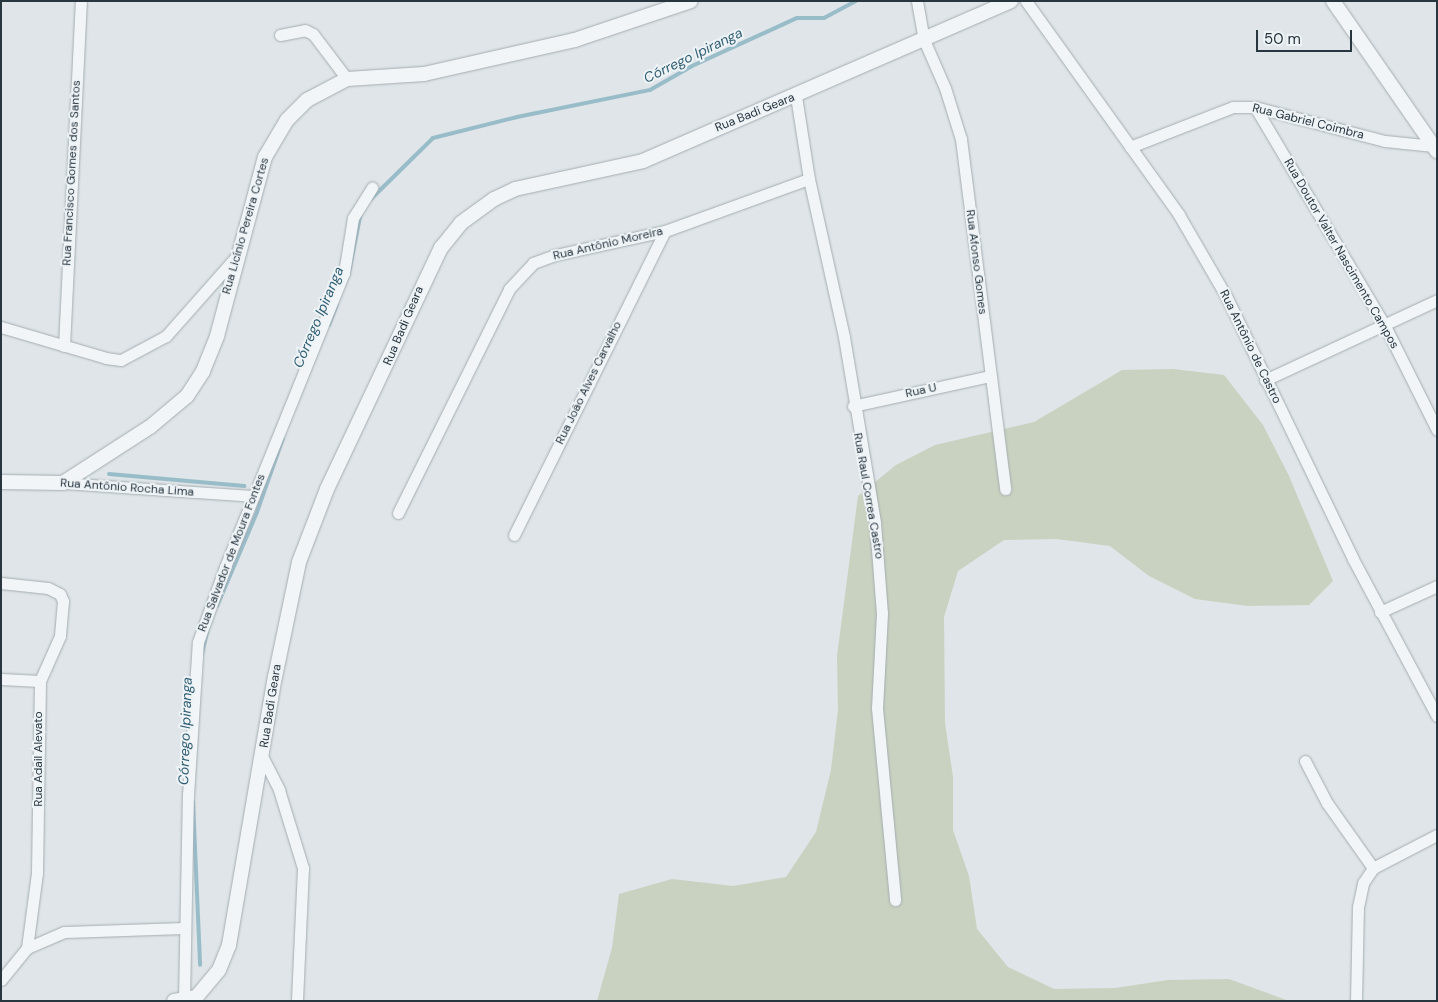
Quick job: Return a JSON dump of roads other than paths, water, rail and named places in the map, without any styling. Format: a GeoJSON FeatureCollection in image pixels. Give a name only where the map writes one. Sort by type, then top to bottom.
{"type":"FeatureCollection","features":[{"type":"Feature","properties":{"kind":"street","name":"Rua Francisco Gomes dos Santos"},"geometry":{"type":"LineString","coordinates":[[64,346],[81,1]]}},
{"type":"Feature","properties":{"kind":"street","name":"Rua Licínio Pereira Cortes"},"geometry":{"type":"LineString","coordinates":[[63,483],[150,427],[186,396],[203,371],[216,336],[259,174],[274,140],[307,100],[347,79],[433,72],[575,40],[691,1]]}},
{"type":"Feature","properties":{"kind":"street","name":"Rua Afonso Gomes"},"geometry":{"type":"LineString","coordinates":[[916,1],[924,40],[945,88],[961,139],[1005,489]]}},
{"type":"Feature","properties":{"kind":"street","name":"Rua Badi Geara"},"geometry":{"type":"LineString","coordinates":[[187,999],[220,970],[229,945],[275,677],[299,562],[327,489],[441,248],[462,224],[494,199],[515,189],[643,161],[1011,1]]}},
{"type":"Feature","properties":{"kind":"street","name":"Rua Antônio de Castro"},"geometry":{"type":"LineString","coordinates":[[1026,1],[1179,215],[1226,296],[1265,380],[1380,612],[1437,716]]}},
{"type":"Feature","properties":{"kind":"street"},"geometry":{"type":"LineString","coordinates":[[1333,1],[1435,148]]}},
{"type":"Feature","properties":{"kind":"street"},"geometry":{"type":"LineString","coordinates":[[280,34],[305,30],[313,34],[347,79]]}},
{"type":"Feature","properties":{"kind":"street","name":"Rua Raul Correa Castro"},"geometry":{"type":"LineString","coordinates":[[796,96],[809,179],[844,337],[853,406],[879,557],[882,614],[878,708],[895,900]]}},
{"type":"Feature","properties":{"kind":"street","name":"Rua Gabriel Coimbra"},"geometry":{"type":"LineString","coordinates":[[1130,146],[1218,111],[1233,107],[1255,107],[1385,141],[1435,148]]}},
{"type":"Feature","properties":{"kind":"street","name":"Rua Doutor Valter Nascimento Campos"},"geometry":{"type":"LineString","coordinates":[[1255,107],[1385,326],[1437,430]]}},
{"type":"Feature","properties":{"kind":"street","name":"Rua Antônio Moreira"},"geometry":{"type":"LineString","coordinates":[[398,513],[509,289],[533,263],[555,254],[665,231],[809,179]]}},
{"type":"Feature","properties":{"kind":"street","name":"Rua Salvador de Moura Fontes"},"geometry":{"type":"LineString","coordinates":[[187,999],[185,928],[188,794],[195,660],[218,586],[344,273],[353,218],[372,188]]}},
{"type":"Feature","properties":{"kind":"street","name":"Rua João Alves Carvalho"},"geometry":{"type":"LineString","coordinates":[[514,535],[665,231]]}},
{"type":"Feature","properties":{"kind":"street"},"geometry":{"type":"LineString","coordinates":[[1,327],[106,358],[121,360],[136,354],[166,336],[236,257]]}},
{"type":"Feature","properties":{"kind":"street"},"geometry":{"type":"LineString","coordinates":[[1265,380],[1385,326],[1437,300]]}},
{"type":"Feature","properties":{"kind":"street","name":"Rua U"},"geometry":{"type":"LineString","coordinates":[[853,406],[990,376]]}},
{"type":"Feature","properties":{"kind":"street","name":"Rua Antônio Rocha Lima"},"geometry":{"type":"LineString","coordinates":[[1,482],[63,483],[254,496]]}},
{"type":"Feature","properties":{"kind":"street","name":"Rua Adail Alevato"},"geometry":{"type":"LineString","coordinates":[[1,583],[48,588],[60,594],[63,601],[60,636],[40,682],[37,873],[27,948]]}},
{"type":"Feature","properties":{"kind":"street"},"geometry":{"type":"LineString","coordinates":[[1380,612],[1437,586]]}},
{"type":"Feature","properties":{"kind":"street"},"geometry":{"type":"LineString","coordinates":[[1,679],[40,682]]}},
{"type":"Feature","properties":{"kind":"street"},"geometry":{"type":"LineString","coordinates":[[262,758],[279,790],[303,868],[297,1001]]}},
{"type":"Feature","properties":{"kind":"street"},"geometry":{"type":"LineString","coordinates":[[1305,760],[1327,804],[1373,868]]}},
{"type":"Feature","properties":{"kind":"street"},"geometry":{"type":"LineString","coordinates":[[1356,1001],[1355,944],[1358,907],[1363,883],[1373,868],[1437,836]]}},
{"type":"Feature","properties":{"kind":"street"},"geometry":{"type":"LineString","coordinates":[[1,980],[27,948],[64,932],[185,928]]}},
{"type":"Feature","properties":{"kind":"waterway","name":"Córrego Ipiranga"},"geometry":{"type":"LineString","coordinates":[[371,199],[433,138],[517,117],[650,90],[692,66],[797,18],[824,18],[856,1]]}},
{"type":"Feature","properties":{"kind":"waterway","name":"Córrego Ipiranga"},"geometry":{"type":"LineString","coordinates":[[349,272],[361,212]]}},
{"type":"Feature","properties":{"kind":"waterway","name":"Córrego Ipiranga"},"geometry":{"type":"LineString","coordinates":[[329,325],[337,304]]}},
{"type":"Feature","properties":{"kind":"waterway","name":"Córrego Ipiranga"},"geometry":{"type":"LineString","coordinates":[[217,606],[257,512],[283,438]]}},
{"type":"Feature","properties":{"kind":"waterway"},"geometry":{"type":"LineString","coordinates":[[109,474],[244,486]]}},
{"type":"Feature","properties":{"kind":"waterway","name":"Córrego Ipiranga"},"geometry":{"type":"LineString","coordinates":[[202,654],[208,629]]}},
{"type":"Feature","properties":{"kind":"waterway","name":"Córrego Ipiranga"},"geometry":{"type":"LineString","coordinates":[[193,802],[200,965]]}}]}
